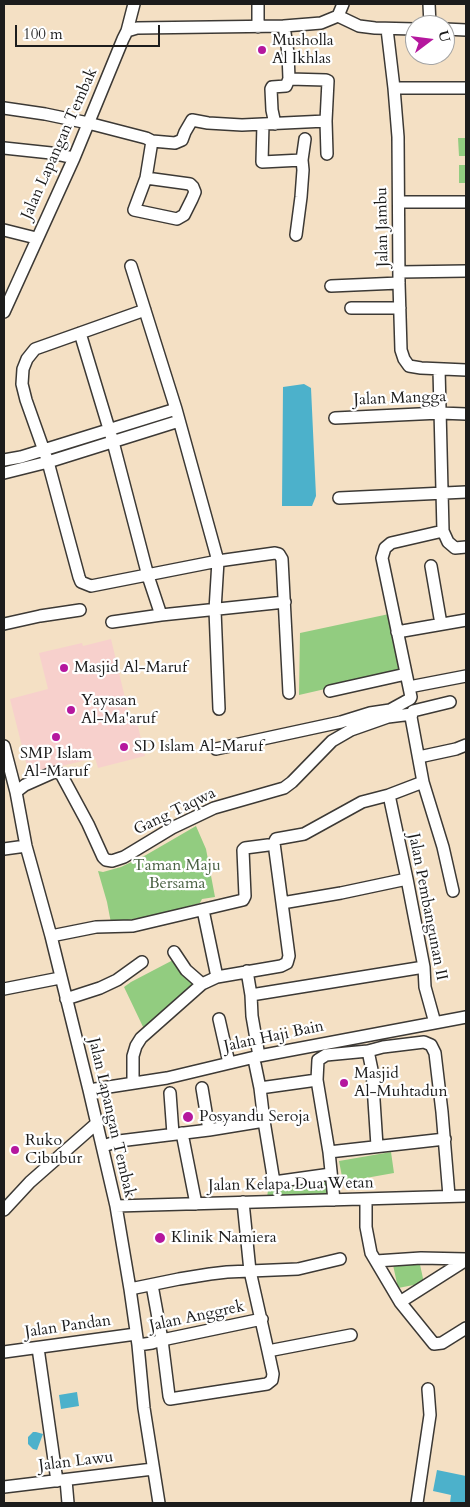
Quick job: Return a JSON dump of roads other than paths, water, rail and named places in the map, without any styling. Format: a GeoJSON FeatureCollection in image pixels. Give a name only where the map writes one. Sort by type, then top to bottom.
{"type":"FeatureCollection","features":[{"type":"Feature","properties":{"kind":"street","name":"Jalan Lapangan Tembak"},"geometry":{"type":"LineString","coordinates":[[4,312],[74,158],[123,39],[128,32],[134,4]]}},
{"type":"Feature","properties":{"kind":"street"},"geometry":{"type":"LineString","coordinates":[[258,4],[258,27]]}},
{"type":"Feature","properties":{"kind":"street"},"geometry":{"type":"LineString","coordinates":[[128,32],[136,28],[258,27],[322,23],[338,16],[343,4]]}},
{"type":"Feature","properties":{"kind":"street"},"geometry":{"type":"LineString","coordinates":[[338,16],[360,26],[405,29]]}},
{"type":"Feature","properties":{"kind":"street"},"geometry":{"type":"LineString","coordinates":[[284,26],[289,80],[286,86],[272,87],[271,89],[272,110],[262,162],[302,160]]}},
{"type":"Feature","properties":{"kind":"street","name":"Jalan Jambu"},"geometry":{"type":"LineString","coordinates":[[387,29],[398,137],[400,308],[404,359],[409,366],[414,367],[466,370]]}},
{"type":"Feature","properties":{"kind":"street"},"geometry":{"type":"LineString","coordinates":[[289,80],[328,81],[327,154]]}},
{"type":"Feature","properties":{"kind":"street"},"geometry":{"type":"LineString","coordinates":[[394,88],[466,88]]}},
{"type":"Feature","properties":{"kind":"street"},"geometry":{"type":"LineString","coordinates":[[4,108],[88,123],[152,141],[179,143],[192,120],[225,124],[326,121]]}},
{"type":"Feature","properties":{"kind":"street"},"geometry":{"type":"LineString","coordinates":[[296,235],[305,139]]}},
{"type":"Feature","properties":{"kind":"street"},"geometry":{"type":"LineString","coordinates":[[146,178],[190,184],[193,187],[195,192],[184,216],[177,219],[134,210],[146,178],[152,141]]}},
{"type":"Feature","properties":{"kind":"street"},"geometry":{"type":"LineString","coordinates":[[4,148],[51,153],[74,158]]}},
{"type":"Feature","properties":{"kind":"street"},"geometry":{"type":"LineString","coordinates":[[399,202],[466,202]]}},
{"type":"Feature","properties":{"kind":"street"},"geometry":{"type":"LineString","coordinates":[[4,230],[36,238]]}},
{"type":"Feature","properties":{"kind":"street"},"geometry":{"type":"LineString","coordinates":[[131,266],[176,409],[218,561],[215,610],[219,709]]}},
{"type":"Feature","properties":{"kind":"street"},"geometry":{"type":"LineString","coordinates":[[331,286],[466,271]]}},
{"type":"Feature","properties":{"kind":"street"},"geometry":{"type":"LineString","coordinates":[[351,308],[400,308]]}},
{"type":"Feature","properties":{"kind":"street"},"geometry":{"type":"LineString","coordinates":[[145,310],[35,349],[22,369],[24,392],[48,462],[79,578],[81,582],[91,586],[218,561],[275,553],[280,554],[282,559],[289,693]]}},
{"type":"Feature","properties":{"kind":"street"},"geometry":{"type":"LineString","coordinates":[[80,333],[113,442],[148,576],[161,615]]}},
{"type":"Feature","properties":{"kind":"street"},"geometry":{"type":"LineString","coordinates":[[439,369],[443,531],[448,542],[455,548],[466,547]]}},
{"type":"Feature","properties":{"kind":"street"},"geometry":{"type":"LineString","coordinates":[[4,460],[22,457],[176,409]]}},
{"type":"Feature","properties":{"kind":"street","name":"Jalan Mangga"},"geometry":{"type":"LineString","coordinates":[[335,418],[440,413],[466,414]]}},
{"type":"Feature","properties":{"kind":"street"},"geometry":{"type":"LineString","coordinates":[[4,473],[48,462],[179,421]]}},
{"type":"Feature","properties":{"kind":"street"},"geometry":{"type":"LineString","coordinates":[[339,498],[466,492]]}},
{"type":"Feature","properties":{"kind":"street"},"geometry":{"type":"LineString","coordinates":[[216,749],[341,722],[370,712],[390,710],[409,700],[410,692],[382,558],[384,548],[391,543],[443,531]]}},
{"type":"Feature","properties":{"kind":"street"},"geometry":{"type":"LineString","coordinates":[[431,566],[442,624]]}},
{"type":"Feature","properties":{"kind":"street"},"geometry":{"type":"LineString","coordinates":[[112,622],[284,602]]}},
{"type":"Feature","properties":{"kind":"street"},"geometry":{"type":"LineString","coordinates":[[4,624],[80,610]]}},
{"type":"Feature","properties":{"kind":"street"},"geometry":{"type":"LineString","coordinates":[[397,632],[466,620]]}},
{"type":"Feature","properties":{"kind":"street"},"geometry":{"type":"LineString","coordinates":[[330,691],[406,674]]}},
{"type":"Feature","properties":{"kind":"street"},"geometry":{"type":"LineString","coordinates":[[410,692],[466,676]]}},
{"type":"Feature","properties":{"kind":"street"},"geometry":{"type":"LineString","coordinates":[[412,714],[413,711],[450,702]]}},
{"type":"Feature","properties":{"kind":"street","name":"Jalan Pembangunan II"},"geometry":{"type":"LineString","coordinates":[[412,714],[411,720],[423,782],[443,847],[453,891]]}},
{"type":"Feature","properties":{"kind":"street","name":"Gang Taqwa"},"geometry":{"type":"LineString","coordinates":[[16,792],[52,773],[62,774],[103,857],[106,860],[112,861],[124,857],[172,828],[214,808],[284,788],[302,773],[332,741],[351,730],[388,717],[412,714]]}},
{"type":"Feature","properties":{"kind":"street"},"geometry":{"type":"LineString","coordinates":[[419,757],[466,745]]}},
{"type":"Feature","properties":{"kind":"street","name":"Jalan Lapangan Tembak"},"geometry":{"type":"LineString","coordinates":[[4,746],[7,768],[16,792],[26,846],[51,936],[116,1206],[130,1289],[144,1408],[159,1503]]}},
{"type":"Feature","properties":{"kind":"street"},"geometry":{"type":"LineString","coordinates":[[51,936],[96,927],[133,926],[242,900],[245,898],[243,850],[245,848],[304,834],[362,802],[389,795],[423,782]]}},
{"type":"Feature","properties":{"kind":"street","name":"Jalan Pembangunan II"},"geometry":{"type":"LineString","coordinates":[[389,795],[424,967],[425,987],[435,1024]]}},
{"type":"Feature","properties":{"kind":"street"},"geometry":{"type":"LineString","coordinates":[[133,1083],[133,1056],[141,1038],[202,984],[217,977],[281,966],[287,963],[289,956],[274,843],[272,842]]}},
{"type":"Feature","properties":{"kind":"street"},"geometry":{"type":"LineString","coordinates":[[4,849],[26,846]]}},
{"type":"Feature","properties":{"kind":"street"},"geometry":{"type":"LineString","coordinates":[[282,903],[407,879]]}},
{"type":"Feature","properties":{"kind":"street"},"geometry":{"type":"LineString","coordinates":[[203,910],[217,977]]}},
{"type":"Feature","properties":{"kind":"street"},"geometry":{"type":"LineString","coordinates":[[174,952],[186,970],[202,984]]}},
{"type":"Feature","properties":{"kind":"street"},"geometry":{"type":"LineString","coordinates":[[66,999],[100,988],[117,980],[142,962]]}},
{"type":"Feature","properties":{"kind":"street"},"geometry":{"type":"LineString","coordinates":[[251,995],[424,967]]}},
{"type":"Feature","properties":{"kind":"street"},"geometry":{"type":"LineString","coordinates":[[247,971],[264,1121],[274,1182],[331,1174]]}},
{"type":"Feature","properties":{"kind":"street"},"geometry":{"type":"LineString","coordinates":[[4,989],[60,978]]}},
{"type":"Feature","properties":{"kind":"street","name":"Jalan Haji Bain"},"geometry":{"type":"LineString","coordinates":[[89,1090],[167,1078],[229,1063],[257,1060],[466,1017]]}},
{"type":"Feature","properties":{"kind":"street"},"geometry":{"type":"LineString","coordinates":[[218,1019],[229,1063]]}},
{"type":"Feature","properties":{"kind":"street"},"geometry":{"type":"LineString","coordinates":[[334,1200],[329,1152],[317,1080],[318,1060],[323,1056],[424,1042],[432,1045],[436,1061],[449,1196]]}},
{"type":"Feature","properties":{"kind":"street"},"geometry":{"type":"LineString","coordinates":[[368,1051],[372,1070],[378,1146]]}},
{"type":"Feature","properties":{"kind":"street"},"geometry":{"type":"LineString","coordinates":[[260,1088],[317,1080]]}},
{"type":"Feature","properties":{"kind":"street"},"geometry":{"type":"LineString","coordinates":[[202,1088],[209,1130]]}},
{"type":"Feature","properties":{"kind":"street"},"geometry":{"type":"LineString","coordinates":[[170,1093],[196,1204]]}},
{"type":"Feature","properties":{"kind":"street"},"geometry":{"type":"LineString","coordinates":[[102,1146],[119,1141],[264,1121]]}},
{"type":"Feature","properties":{"kind":"street"},"geometry":{"type":"LineString","coordinates":[[4,1210],[30,1182],[97,1123]]}},
{"type":"Feature","properties":{"kind":"street"},"geometry":{"type":"LineString","coordinates":[[329,1152],[445,1139]]}},
{"type":"Feature","properties":{"kind":"street","name":"Jalan Kelapa Dua Wetan"},"geometry":{"type":"LineString","coordinates":[[116,1206],[466,1196]]}},
{"type":"Feature","properties":{"kind":"street"},"geometry":{"type":"LineString","coordinates":[[366,1200],[368,1245],[400,1302],[432,1342],[436,1344],[442,1344],[466,1328]]}},
{"type":"Feature","properties":{"kind":"street","name":"Jalan Anggrek"},"geometry":{"type":"LineString","coordinates":[[162,1340],[170,1399],[267,1384],[272,1380],[273,1374],[262,1320],[250,1272],[243,1202]]}},
{"type":"Feature","properties":{"kind":"street"},"geometry":{"type":"LineString","coordinates":[[376,1261],[421,1258],[466,1259]]}},
{"type":"Feature","properties":{"kind":"street"},"geometry":{"type":"LineString","coordinates":[[130,1289],[227,1272],[298,1269],[340,1259]]}},
{"type":"Feature","properties":{"kind":"street"},"geometry":{"type":"LineString","coordinates":[[400,1302],[466,1259]]}},
{"type":"Feature","properties":{"kind":"street"},"geometry":{"type":"LineString","coordinates":[[152,1285],[162,1340]]}},
{"type":"Feature","properties":{"kind":"street","name":"Jalan Anggrek"},"geometry":{"type":"LineString","coordinates":[[137,1339],[152,1343],[262,1320]]}},
{"type":"Feature","properties":{"kind":"street"},"geometry":{"type":"LineString","coordinates":[[268,1351],[351,1335]]}},
{"type":"Feature","properties":{"kind":"street","name":"Jalan Pandan"},"geometry":{"type":"LineString","coordinates":[[4,1352],[137,1339]]}},
{"type":"Feature","properties":{"kind":"street"},"geometry":{"type":"LineString","coordinates":[[38,1348],[61,1480],[68,1503]]}},
{"type":"Feature","properties":{"kind":"street"},"geometry":{"type":"LineString","coordinates":[[417,1503],[430,1415],[428,1388]]}},
{"type":"Feature","properties":{"kind":"street","name":"Jalan Lawu"},"geometry":{"type":"LineString","coordinates":[[4,1487],[153,1469]]}},
{"type":"Feature","properties":{"kind":"water"},"geometry":{"type":"Polygon","coordinates":[[[304,384],[311,388],[316,496],[312,506],[282,506],[283,387],[304,384]]]}},
{"type":"Feature","properties":{"kind":"water"},"geometry":{"type":"Polygon","coordinates":[[[77,1392],[79,1406],[61,1409],[59,1395],[77,1392]]]}},
{"type":"Feature","properties":{"kind":"water"},"geometry":{"type":"Polygon","coordinates":[[[33,1432],[43,1434],[37,1450],[28,1444],[28,1437],[33,1432]]]}},
{"type":"Feature","properties":{"kind":"water"},"geometry":{"type":"Polygon","coordinates":[[[437,1470],[466,1476],[466,1503],[450,1503],[451,1495],[433,1491],[437,1470]]]}},
{"type":"Feature","properties":{"kind":"place","name":"Musholla Al Ikhlas"},"geometry":{"type":"Point","coordinates":[262,50]}},
{"type":"Feature","properties":{"kind":"place","name":"Masjid Al-Maruf"},"geometry":{"type":"Point","coordinates":[64,668]}},
{"type":"Feature","properties":{"kind":"place","name":"Yayasan Al-Ma'aruf"},"geometry":{"type":"Point","coordinates":[71,710]}},
{"type":"Feature","properties":{"kind":"place","name":"SMP Islam Al-Maruf"},"geometry":{"type":"Point","coordinates":[56,737]}},
{"type":"Feature","properties":{"kind":"place","name":"SD Islam Al-Maruf"},"geometry":{"type":"Point","coordinates":[124,747]}},
{"type":"Feature","properties":{"kind":"place","name":"Masjid Al-Muhtadun"},"geometry":{"type":"Point","coordinates":[344,1083]}},
{"type":"Feature","properties":{"kind":"place","name":"Posyandu Seroja"},"geometry":{"type":"Point","coordinates":[188,1117]}},
{"type":"Feature","properties":{"kind":"place","name":"Ruko Cibubur"},"geometry":{"type":"Point","coordinates":[15,1150]}},
{"type":"Feature","properties":{"kind":"place","name":"Klinik Namiera"},"geometry":{"type":"Point","coordinates":[160,1238]}},
{"type":"Feature","properties":{"kind":"park label","name":"Taman Maju Bersama"},"geometry":{"type":"Point","coordinates":[177,875]}}]}
